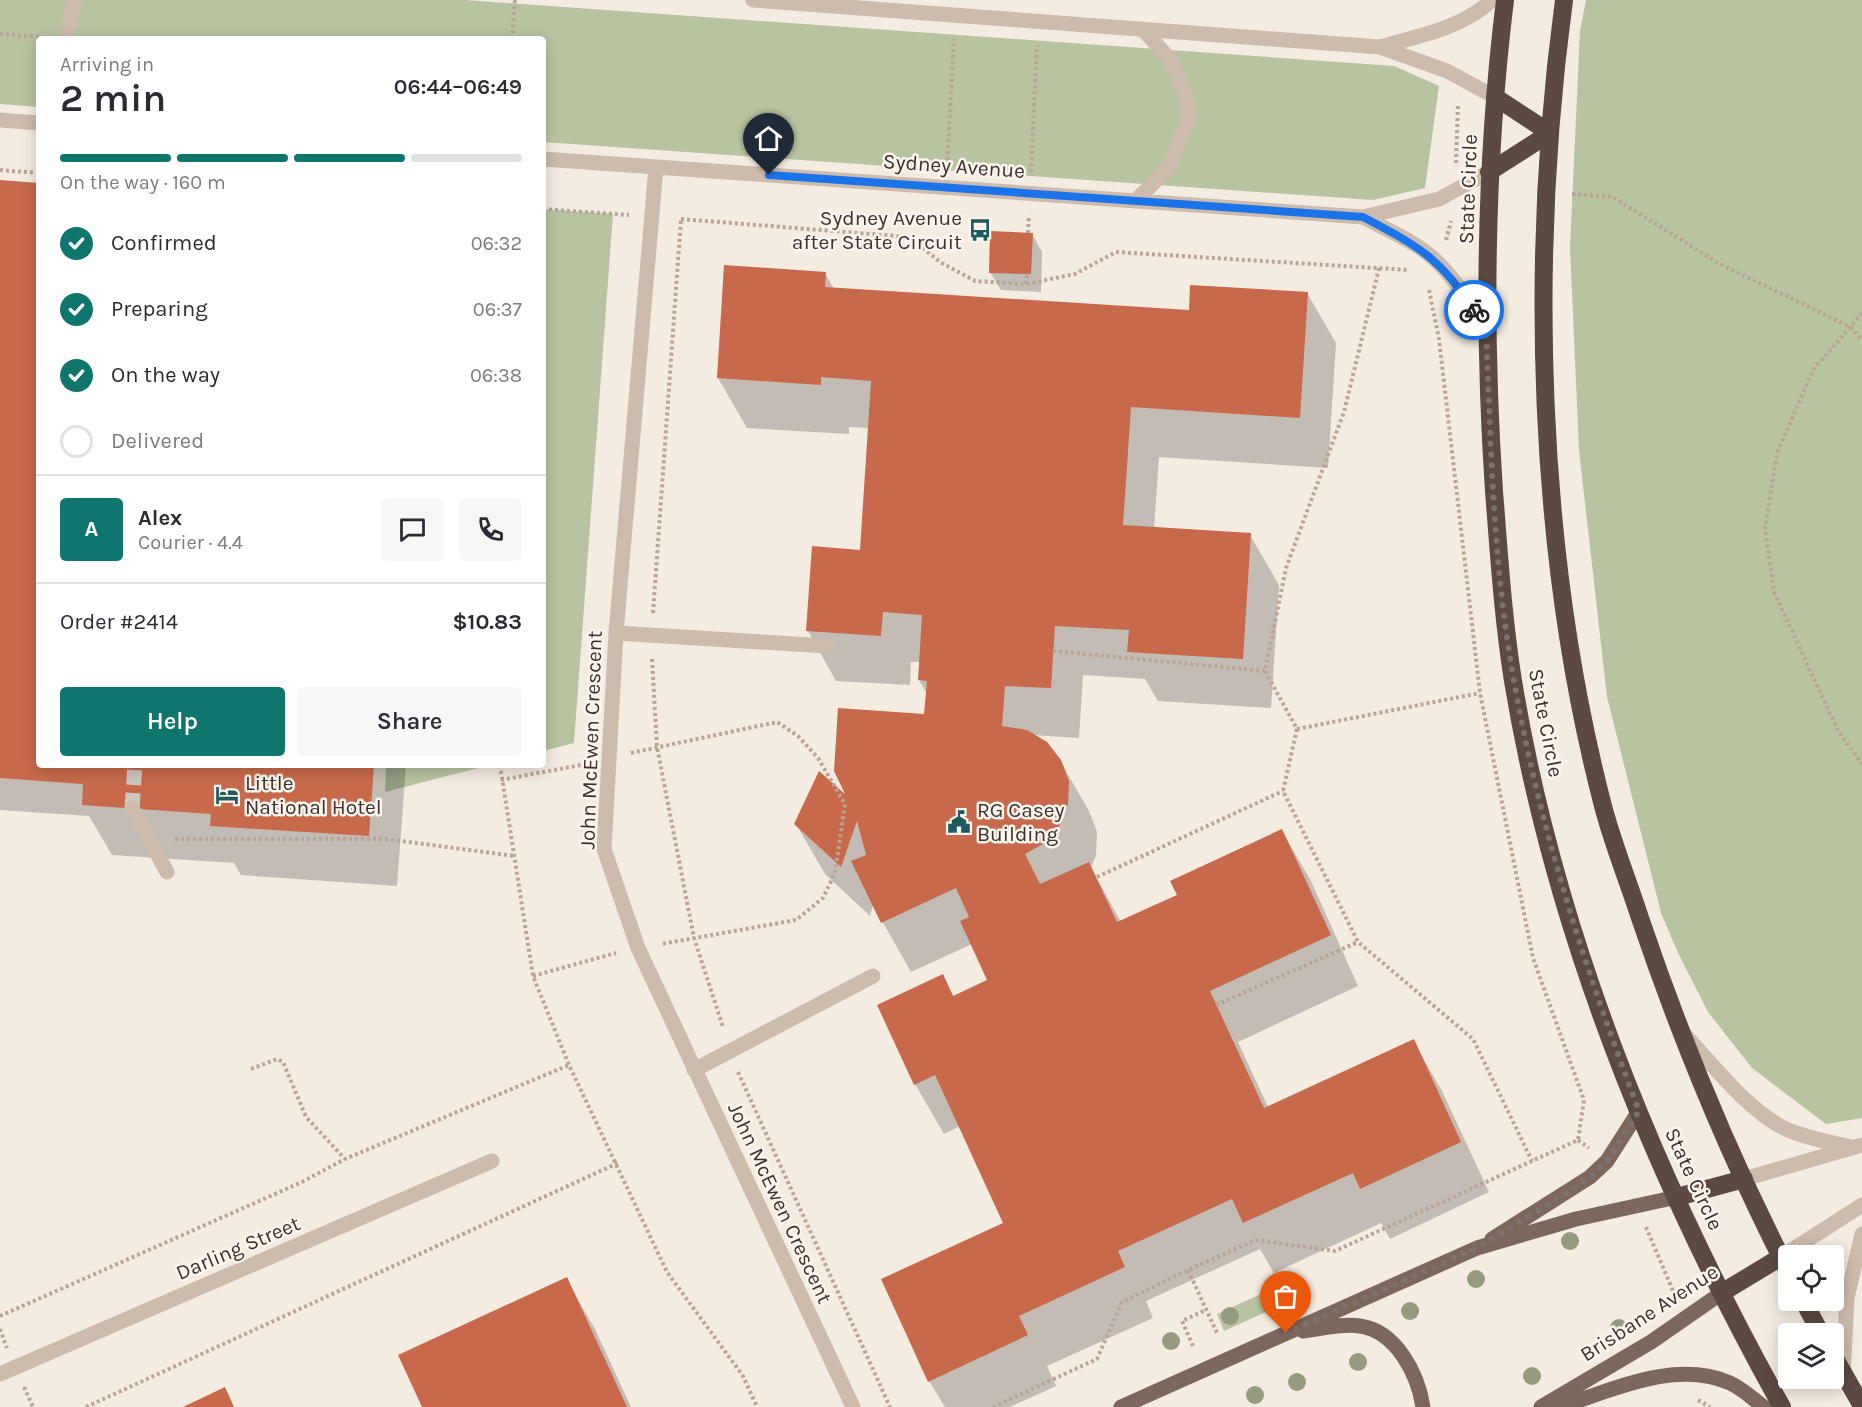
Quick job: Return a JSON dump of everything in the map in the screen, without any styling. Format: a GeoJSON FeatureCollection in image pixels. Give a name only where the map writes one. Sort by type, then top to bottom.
{"type":"FeatureCollection","features":[{"type":"Feature","properties":{"kind":"highway","name":"State Circle"},"geometry":{"type":"LineString","coordinates":[[1505,0],[1494,98],[1489,171],[1486,329],[1500,566],[1520,713],[1564,896],[1600,1008],[1639,1111],[1677,1197],[1782,1407]]}},
{"type":"Feature","properties":{"kind":"highway","name":"State Circle"},"geometry":{"type":"LineString","coordinates":[[1564,0],[1550,133],[1545,258],[1549,453],[1567,625],[1585,729],[1604,809],[1680,1030],[1744,1179],[1778,1251]]}},
{"type":"Feature","properties":{"kind":"highway"},"geometry":{"type":"LineString","coordinates":[[1494,98],[1550,133]]}},
{"type":"Feature","properties":{"kind":"highway","name":"Sydney Avenue"},"geometry":{"type":"LineString","coordinates":[[1489,171],[1550,133]]}},
{"type":"Feature","properties":{"kind":"highway"},"geometry":{"type":"LineString","coordinates":[[1677,1197],[1744,1179]]}},
{"type":"Feature","properties":{"kind":"highway","name":"Brisbane Avenue"},"geometry":{"type":"LineString","coordinates":[[1723,1292],[1778,1267]]}},
{"type":"Feature","properties":{"kind":"highway"},"geometry":{"type":"LineString","coordinates":[[1844,1376],[1862,1406]]}},
{"type":"Feature","properties":{"kind":"main road"},"geometry":{"type":"LineString","coordinates":[[1477,1248],[1590,1177],[1607,1161],[1639,1111]]}},
{"type":"Feature","properties":{"kind":"main road"},"geometry":{"type":"LineString","coordinates":[[1121,1407],[1477,1248],[1576,1219],[1677,1197]]}},
{"type":"Feature","properties":{"kind":"main road","name":"Brisbane Avenue"},"geometry":{"type":"LineString","coordinates":[[1541,1407],[1627,1357],[1723,1292]]}},
{"type":"Feature","properties":{"kind":"main road"},"geometry":{"type":"LineString","coordinates":[[1286,1333],[1351,1325],[1376,1332],[1392,1344],[1405,1360],[1416,1380],[1423,1407]]}},
{"type":"Feature","properties":{"kind":"main road"},"geometry":{"type":"LineString","coordinates":[[1560,1407],[1660,1377],[1686,1373],[1713,1377],[1732,1384],[1764,1407]]}},
{"type":"Feature","properties":{"kind":"street"},"geometry":{"type":"LineString","coordinates":[[68,36],[74,0]]}},
{"type":"Feature","properties":{"kind":"street"},"geometry":{"type":"LineString","coordinates":[[753,0],[837,3],[955,15],[1380,47],[1447,71],[1494,98]]}},
{"type":"Feature","properties":{"kind":"street"},"geometry":{"type":"LineString","coordinates":[[1380,47],[1456,22],[1476,12],[1492,0]]}},
{"type":"Feature","properties":{"kind":"street"},"geometry":{"type":"LineString","coordinates":[[1135,201],[1168,169],[1190,115],[1185,93],[1171,60],[1142,29]]}},
{"type":"Feature","properties":{"kind":"street"},"geometry":{"type":"LineString","coordinates":[[0,120],[36,123]]}},
{"type":"Feature","properties":{"kind":"street","name":"Sydney Avenue"},"geometry":{"type":"LineString","coordinates":[[546,159],[1363,217],[1439,199],[1489,171]]}},
{"type":"Feature","properties":{"kind":"street","name":"John McEwen Crescent"},"geometry":{"type":"LineString","coordinates":[[656,167],[616,633],[604,849],[638,948],[853,1407]]}},
{"type":"Feature","properties":{"kind":"street","name":"Sydney Avenue"},"geometry":{"type":"LineString","coordinates":[[1363,217],[1415,244],[1435,260],[1461,290],[1486,329]]}},
{"type":"Feature","properties":{"kind":"street"},"geometry":{"type":"LineString","coordinates":[[616,633],[827,646]]}},
{"type":"Feature","properties":{"kind":"street"},"geometry":{"type":"LineString","coordinates":[[132,808],[167,872]]}},
{"type":"Feature","properties":{"kind":"street"},"geometry":{"type":"LineString","coordinates":[[694,1070],[873,976]]}},
{"type":"Feature","properties":{"kind":"street"},"geometry":{"type":"LineString","coordinates":[[1680,1030],[1760,1112],[1784,1128],[1812,1139],[1857,1146]]}},
{"type":"Feature","properties":{"kind":"street"},"geometry":{"type":"LineString","coordinates":[[1744,1179],[1857,1146]]}},
{"type":"Feature","properties":{"kind":"street","name":"Darling Street"},"geometry":{"type":"LineString","coordinates":[[0,1374],[492,1161]]}},
{"type":"Feature","properties":{"kind":"street"},"geometry":{"type":"LineString","coordinates":[[1809,1245],[1862,1205]]}},
{"type":"Feature","properties":{"kind":"street"},"geometry":{"type":"LineString","coordinates":[[1844,1355],[1847,1298],[1862,1234]]}},
{"type":"Feature","properties":{"kind":"path"},"geometry":{"type":"LineString","coordinates":[[512,36],[515,0]]}},
{"type":"Feature","properties":{"kind":"path"},"geometry":{"type":"LineString","coordinates":[[946,188],[955,15]]}},
{"type":"Feature","properties":{"kind":"path"},"geometry":{"type":"LineString","coordinates":[[1031,175],[1038,21]]}},
{"type":"Feature","properties":{"kind":"path"},"geometry":{"type":"LineString","coordinates":[[0,34],[36,36]]}},
{"type":"Feature","properties":{"kind":"path"},"geometry":{"type":"LineString","coordinates":[[1455,175],[1459,92]]}},
{"type":"Feature","properties":{"kind":"path"},"geometry":{"type":"LineString","coordinates":[[0,170],[36,172]]}},
{"type":"Feature","properties":{"kind":"path"},"geometry":{"type":"LineString","coordinates":[[1563,193],[1613,197],[1718,263],[1850,327],[1862,340]]}},
{"type":"Feature","properties":{"kind":"path"},"geometry":{"type":"LineString","coordinates":[[546,208],[909,237],[940,262],[975,282],[1026,284],[1075,274],[1116,252],[1414,270]]}},
{"type":"Feature","properties":{"kind":"path"},"geometry":{"type":"LineString","coordinates":[[1445,242],[1452,218]]}},
{"type":"Feature","properties":{"kind":"path"},"geometry":{"type":"LineString","coordinates":[[653,597],[681,219]]}},
{"type":"Feature","properties":{"kind":"path"},"geometry":{"type":"LineString","coordinates":[[1028,233],[1029,222]]}},
{"type":"Feature","properties":{"kind":"path"},"geometry":{"type":"LineString","coordinates":[[1379,268],[1344,412],[1286,568],[1265,671],[1297,729],[1282,791],[1358,942],[1473,1040],[1532,1161]]}},
{"type":"Feature","properties":{"kind":"path"},"geometry":{"type":"LineString","coordinates":[[1026,284],[1027,274]]}},
{"type":"Feature","properties":{"kind":"path"},"geometry":{"type":"LineString","coordinates":[[1862,313],[1813,370],[1777,453],[1765,528],[1774,592],[1837,729],[1862,764]]}},
{"type":"Feature","properties":{"kind":"path"},"geometry":{"type":"LineString","coordinates":[[1053,651],[1265,671]]}},
{"type":"Feature","properties":{"kind":"path"},"geometry":{"type":"LineString","coordinates":[[652,676],[657,747],[694,938],[721,1021]]}},
{"type":"Feature","properties":{"kind":"path"},"geometry":{"type":"LineString","coordinates":[[1297,729],[1480,693]]}},
{"type":"Feature","properties":{"kind":"path"},"geometry":{"type":"LineString","coordinates":[[501,780],[610,759],[777,722],[798,736],[818,758],[845,804],[835,873],[823,898],[796,920],[638,948],[532,976]]}},
{"type":"Feature","properties":{"kind":"path"},"geometry":{"type":"LineString","coordinates":[[500,768],[532,976],[569,1065],[618,1163],[667,1272],[743,1376],[757,1407]]}},
{"type":"Feature","properties":{"kind":"path"},"geometry":{"type":"LineString","coordinates":[[1096,877],[1282,791]]}},
{"type":"Feature","properties":{"kind":"path"},"geometry":{"type":"LineString","coordinates":[[151,839],[386,839],[515,856]]}},
{"type":"Feature","properties":{"kind":"path"},"geometry":{"type":"LineString","coordinates":[[1216,1005],[1358,942]]}},
{"type":"Feature","properties":{"kind":"path"},"geometry":{"type":"LineString","coordinates":[[251,1069],[277,1059],[283,1062],[306,1117],[345,1160]]}},
{"type":"Feature","properties":{"kind":"path"},"geometry":{"type":"LineString","coordinates":[[0,1316],[302,1182],[345,1160],[569,1065]]}},
{"type":"Feature","properties":{"kind":"path"},"geometry":{"type":"LineString","coordinates":[[742,1085],[890,1407]]}},
{"type":"Feature","properties":{"kind":"path"},"geometry":{"type":"LineString","coordinates":[[993,1407],[1097,1359],[1122,1302],[1188,1270],[1256,1240],[1335,1251],[1578,1140]]}},
{"type":"Feature","properties":{"kind":"path"},"geometry":{"type":"LineString","coordinates":[[86,1407],[618,1163]]}},
{"type":"Feature","properties":{"kind":"path"},"geometry":{"type":"LineString","coordinates":[[1638,1207],[1684,1318]]}},
{"type":"Feature","properties":{"kind":"path"},"geometry":{"type":"LineString","coordinates":[[1188,1270],[1217,1334]]}},
{"type":"Feature","properties":{"kind":"path"},"geometry":{"type":"LineString","coordinates":[[1193,1346],[1182,1321],[1206,1310]]}},
{"type":"Feature","properties":{"kind":"path"},"geometry":{"type":"LineString","coordinates":[[0,1329],[8,1350]]}},
{"type":"Feature","properties":{"kind":"path"},"geometry":{"type":"LineString","coordinates":[[1694,1398],[1710,1407]]}},
{"type":"Feature","properties":{"kind":"path"},"geometry":{"type":"LineString","coordinates":[[30,1399],[33,1407]]}},
{"type":"Feature","properties":{"kind":"green space"},"geometry":{"type":"Polygon","coordinates":[[[0,0],[466,0],[1394,66],[1439,86],[1425,188],[1373,200],[546,142],[546,36],[36,36],[36,107],[0,104],[0,0]]]}},
{"type":"Feature","properties":{"kind":"green space"},"geometry":{"type":"Polygon","coordinates":[[[1586,0],[1862,0],[1862,1118],[1826,1124],[1752,1068],[1708,1012],[1661,913],[1607,697],[1579,450],[1570,248],[1580,31],[1586,0]]]}},
{"type":"Feature","properties":{"kind":"green space"},"geometry":{"type":"Polygon","coordinates":[[[546,209],[613,214],[574,743],[546,750],[546,209]]]}},
{"type":"Feature","properties":{"kind":"green space"},"geometry":{"type":"Polygon","coordinates":[[[386,768],[478,768],[385,792],[386,768]]]}},
{"type":"Feature","properties":{"kind":"green space"},"geometry":{"type":"Polygon","coordinates":[[[1285,1283],[1303,1289],[1303,1295],[1224,1331],[1217,1314],[1285,1283]]]}},
{"type":"Feature","properties":{"kind":"building"},"geometry":{"type":"Polygon","coordinates":[[[0,180],[36,183],[36,768],[374,768],[369,836],[210,826],[211,814],[82,805],[83,784],[0,778],[0,180]]]}},
{"type":"Feature","properties":{"kind":"building"},"geometry":{"type":"Polygon","coordinates":[[[990,231],[1033,233],[1031,274],[989,273],[990,231]]]}},
{"type":"Feature","properties":{"kind":"building","name":"RG Casey Building"},"geometry":{"type":"Polygon","coordinates":[[[724,265],[826,272],[825,287],[1189,310],[1190,285],[1308,292],[1300,418],[1131,407],[1123,525],[1251,533],[1243,659],[1127,652],[1129,630],[1055,626],[1051,688],[1005,686],[1002,726],[1027,730],[1047,742],[1061,760],[1069,781],[1068,804],[1060,825],[1045,843],[1025,854],[1040,884],[1089,862],[1117,922],[1177,895],[1170,881],[1282,829],[1331,935],[1210,991],[1264,1108],[1414,1039],[1461,1142],[1360,1189],[1353,1173],[1243,1223],[1232,1199],[1118,1251],[1125,1267],[1019,1316],[1028,1335],[928,1382],[881,1279],[1003,1223],[935,1075],[914,1085],[877,1005],[943,974],[953,996],[987,980],[960,921],[969,917],[956,888],[881,923],[851,861],[866,855],[857,821],[841,867],[794,824],[819,771],[845,794],[834,771],[838,708],[924,714],[927,681],[918,680],[922,615],[883,612],[881,636],[806,631],[812,546],[860,550],[871,381],[821,377],[821,385],[717,378],[724,265]]]}},
{"type":"Feature","properties":{"kind":"building"},"geometry":{"type":"Polygon","coordinates":[[[567,1277],[627,1407],[422,1407],[398,1355],[567,1277]]]}},
{"type":"Feature","properties":{"kind":"building"},"geometry":{"type":"Polygon","coordinates":[[[225,1387],[234,1407],[183,1407],[225,1387]]]}},
{"type":"Feature","properties":{"kind":"tunnel"},"geometry":{"type":"LineString","coordinates":[[132,808],[135,768]]}},
{"type":"Feature","properties":{"kind":"way so far"},"geometry":{"type":"LineString","coordinates":[[1286,1333],[1477,1248],[1568,1192],[1590,1177],[1607,1161],[1639,1111],[1600,1008],[1564,896],[1522,724],[1513,679],[1500,566],[1486,329],[1474,310]]}},
{"type":"Feature","properties":{"kind":"place","name":"Sydney Avenue after State Circuit"},"geometry":{"type":"Point","coordinates":[980,230]}},
{"type":"Feature","properties":{"kind":"place","name":"Little National Hotel"},"geometry":{"type":"Point","coordinates":[227,795]}},
{"type":"Feature","properties":{"kind":"place","name":"RG Casey Building"},"geometry":{"type":"Point","coordinates":[959,822]}},
{"type":"Feature","properties":{"kind":"route"},"geometry":{"type":"LineString","coordinates":[[769,175],[1363,217],[1415,244],[1435,260],[1450,275],[1474,310]]}}]}
